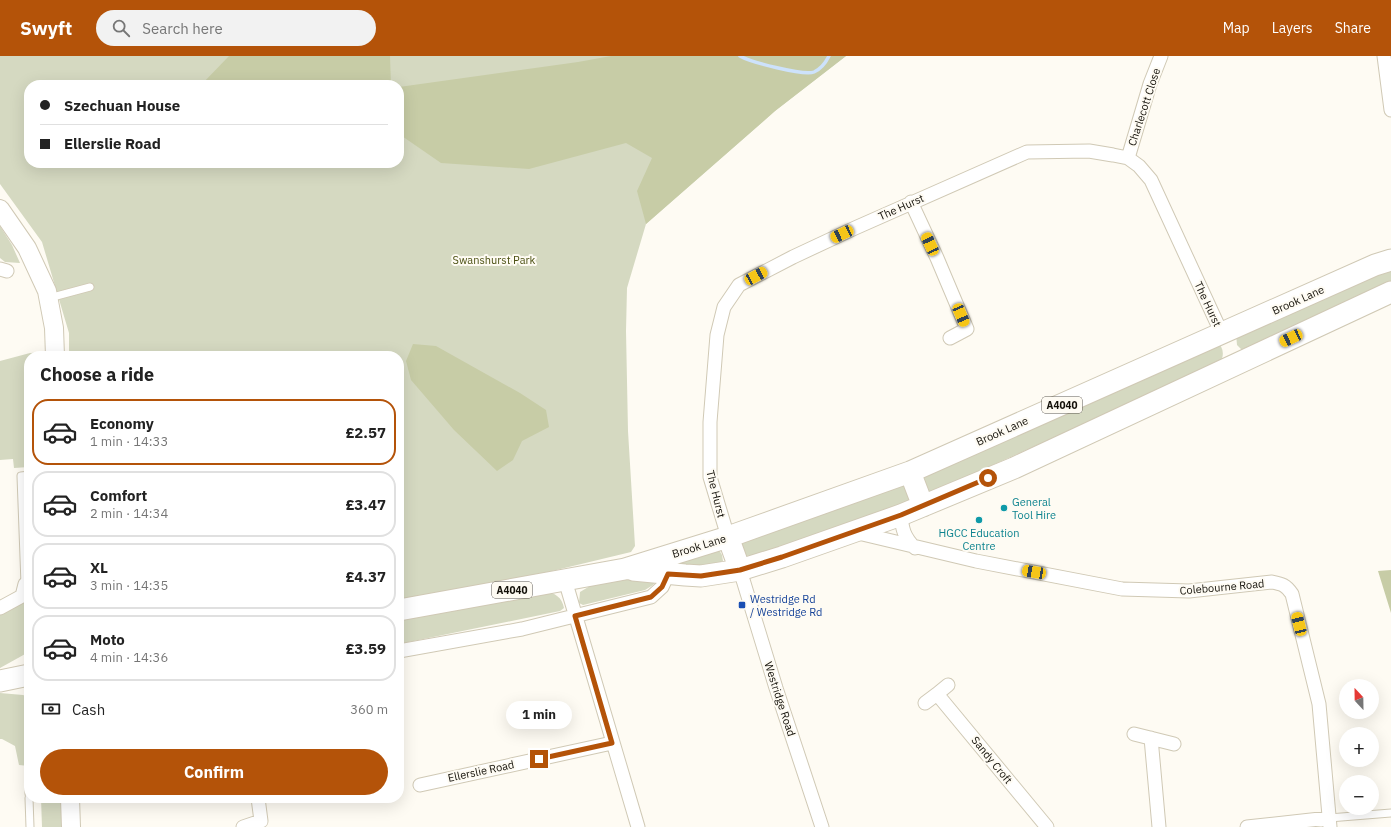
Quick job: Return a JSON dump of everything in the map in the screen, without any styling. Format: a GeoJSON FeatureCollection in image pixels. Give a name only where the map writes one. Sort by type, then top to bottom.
{"type":"FeatureCollection","features":[{"type":"Feature","properties":{"kind":"main road","name":"Brook Lane"},"geometry":{"type":"LineString","coordinates":[[404,609],[625,569],[728,537],[910,472],[1375,265],[1391,260]]}},
{"type":"Feature","properties":{"kind":"main road","name":"Brook Lane"},"geometry":{"type":"LineString","coordinates":[[625,569],[701,576],[740,570],[782,557],[901,515],[1014,468],[1391,292]]}},
{"type":"Feature","properties":{"kind":"main road"},"geometry":{"type":"LineString","coordinates":[[1222,334],[1236,364]]}},
{"type":"Feature","properties":{"kind":"main road"},"geometry":{"type":"LineString","coordinates":[[910,472],[923,506]]}},
{"type":"Feature","properties":{"kind":"main road"},"geometry":{"type":"LineString","coordinates":[[728,537],[740,570]]}},
{"type":"Feature","properties":{"kind":"main road"},"geometry":{"type":"LineString","coordinates":[[0,681],[24,675]]}},
{"type":"Feature","properties":{"kind":"street","name":"Charlecott Close"},"geometry":{"type":"LineString","coordinates":[[1128,158],[1150,84],[1161,56]]}},
{"type":"Feature","properties":{"kind":"street"},"geometry":{"type":"LineString","coordinates":[[1384,56],[1391,110]]}},
{"type":"Feature","properties":{"kind":"street","name":"The Hurst"},"geometry":{"type":"LineString","coordinates":[[728,537],[710,477],[710,422],[717,335],[724,307],[739,286],[793,257],[911,202],[1027,152],[1090,151],[1128,158],[1139,166],[1151,180],[1222,334]]}},
{"type":"Feature","properties":{"kind":"street"},"geometry":{"type":"LineString","coordinates":[[911,202],[967,329],[950,338]]}},
{"type":"Feature","properties":{"kind":"street"},"geometry":{"type":"LineString","coordinates":[[0,209],[27,248],[47,291],[54,328],[55,351]]}},
{"type":"Feature","properties":{"kind":"street"},"geometry":{"type":"LineString","coordinates":[[901,515],[902,526],[908,540],[915,548]]}},
{"type":"Feature","properties":{"kind":"street","name":"Colebourne Road"},"geometry":{"type":"LineString","coordinates":[[853,532],[915,548],[976,561],[1122,589],[1190,591],[1272,582],[1282,584],[1287,587],[1292,594],[1319,704],[1330,822]]}},
{"type":"Feature","properties":{"kind":"street","name":"Westridge Road"},"geometry":{"type":"LineString","coordinates":[[740,570],[776,688],[822,827]]}},
{"type":"Feature","properties":{"kind":"street","name":"Brook Lane"},"geometry":{"type":"LineString","coordinates":[[404,650],[522,629],[651,597],[662,587],[668,574]]}},
{"type":"Feature","properties":{"kind":"street"},"geometry":{"type":"LineString","coordinates":[[565,580],[638,827]]}},
{"type":"Feature","properties":{"kind":"street"},"geometry":{"type":"LineString","coordinates":[[0,608],[22,596],[24,588]]}},
{"type":"Feature","properties":{"kind":"street"},"geometry":{"type":"LineString","coordinates":[[925,704],[948,685]]}},
{"type":"Feature","properties":{"kind":"street","name":"Sandy Croft"},"geometry":{"type":"LineString","coordinates":[[937,694],[1047,827]]}},
{"type":"Feature","properties":{"kind":"street"},"geometry":{"type":"LineString","coordinates":[[1134,734],[1174,744]]}},
{"type":"Feature","properties":{"kind":"street"},"geometry":{"type":"LineString","coordinates":[[1151,738],[1160,827]]}},
{"type":"Feature","properties":{"kind":"street","name":"Ellerslie Road"},"geometry":{"type":"LineString","coordinates":[[420,785],[612,743]]}},
{"type":"Feature","properties":{"kind":"street"},"geometry":{"type":"LineString","coordinates":[[70,803],[71,827]]}},
{"type":"Feature","properties":{"kind":"street"},"geometry":{"type":"LineString","coordinates":[[242,827],[261,821],[259,803]]}},
{"type":"Feature","properties":{"kind":"street"},"geometry":{"type":"LineString","coordinates":[[1247,827],[1330,822]]}},
{"type":"Feature","properties":{"kind":"lane"},"geometry":{"type":"LineString","coordinates":[[48,298],[90,287]]}},
{"type":"Feature","properties":{"kind":"lane"},"geometry":{"type":"LineString","coordinates":[[24,476],[21,476],[24,557]]}},
{"type":"Feature","properties":{"kind":"lane"},"geometry":{"type":"LineString","coordinates":[[29,803],[30,827]]}},
{"type":"Feature","properties":{"kind":"lane"},"geometry":{"type":"LineString","coordinates":[[1330,822],[1391,813]]}},
{"type":"Feature","properties":{"kind":"green space","name":"Swanshurst Park"},"geometry":{"type":"Polygon","coordinates":[[[0,56],[846,56],[775,111],[646,224],[627,288],[626,331],[628,431],[635,546],[631,552],[519,579],[404,601],[404,351],[69,351],[69,333],[42,242],[0,184],[0,56]]]}},
{"type":"Feature","properties":{"kind":"green space"},"geometry":{"type":"Polygon","coordinates":[[[229,56],[390,56],[391,80],[206,80],[229,56]]]}},
{"type":"Feature","properties":{"kind":"green space"},"geometry":{"type":"Polygon","coordinates":[[[611,56],[846,56],[775,111],[646,224],[637,191],[652,158],[626,143],[529,169],[441,163],[404,137],[404,86],[611,56]]]}},
{"type":"Feature","properties":{"kind":"green space"},"geometry":{"type":"Polygon","coordinates":[[[0,226],[12,245],[20,263],[5,262],[0,258],[0,226]]]}},
{"type":"Feature","properties":{"kind":"green space"},"geometry":{"type":"Polygon","coordinates":[[[1391,266],[1391,285],[1243,351],[1237,345],[1236,334],[1391,266]]]}},
{"type":"Feature","properties":{"kind":"green space"},"geometry":{"type":"Polygon","coordinates":[[[1216,341],[1221,346],[1223,352],[1219,364],[930,493],[927,488],[924,481],[923,472],[1216,341]]]}},
{"type":"Feature","properties":{"kind":"green space"},"geometry":{"type":"Polygon","coordinates":[[[413,344],[436,346],[520,393],[546,410],[549,427],[522,441],[513,460],[497,471],[454,430],[411,380],[406,361],[413,344]]]}},
{"type":"Feature","properties":{"kind":"green space"},"geometry":{"type":"Polygon","coordinates":[[[24,355],[24,467],[14,468],[13,459],[0,460],[0,361],[24,355]]]}},
{"type":"Feature","properties":{"kind":"green space"},"geometry":{"type":"Polygon","coordinates":[[[907,477],[917,499],[759,555],[745,556],[739,543],[907,477]]]}},
{"type":"Feature","properties":{"kind":"green space"},"geometry":{"type":"Polygon","coordinates":[[[719,550],[723,561],[719,563],[702,566],[681,565],[681,559],[719,550]]]}},
{"type":"Feature","properties":{"kind":"green space"},"geometry":{"type":"Polygon","coordinates":[[[1391,570],[1391,613],[1378,571],[1391,570]]]}},
{"type":"Feature","properties":{"kind":"green space"},"geometry":{"type":"Polygon","coordinates":[[[648,574],[656,581],[645,590],[583,605],[579,603],[580,592],[595,583],[648,574]]]}},
{"type":"Feature","properties":{"kind":"green space"},"geometry":{"type":"Polygon","coordinates":[[[544,591],[560,598],[564,608],[560,611],[404,643],[404,615],[544,591]]]}},
{"type":"Feature","properties":{"kind":"green space"},"geometry":{"type":"Polygon","coordinates":[[[24,602],[24,655],[0,668],[0,614],[24,602]]]}},
{"type":"Feature","properties":{"kind":"green space"},"geometry":{"type":"Polygon","coordinates":[[[0,693],[24,695],[24,766],[19,765],[15,746],[0,739],[0,693]]]}},
{"type":"Feature","properties":{"kind":"green space"},"geometry":{"type":"Polygon","coordinates":[[[41,803],[61,803],[62,827],[42,827],[41,803]]]}},
{"type":"Feature","properties":{"kind":"waterway"},"geometry":{"type":"LineString","coordinates":[[740,56],[754,62],[777,68],[808,73],[819,69],[829,56]]}},
{"type":"Feature","properties":{"kind":"place","name":"General Tool Hire"},"geometry":{"type":"Point","coordinates":[1004,508]}},
{"type":"Feature","properties":{"kind":"place","name":"HGCC Education Centre"},"geometry":{"type":"Point","coordinates":[979,520]}},
{"type":"Feature","properties":{"kind":"place","name":"Westridge Rd / Westridge Rd"},"geometry":{"type":"Point","coordinates":[742,605]}},
{"type":"Feature","properties":{"kind":"route"},"geometry":{"type":"LineString","coordinates":[[539,759],[612,743],[575,616],[651,597],[662,587],[668,574],[701,576],[740,570],[782,557],[901,515],[988,478]]}}]}
